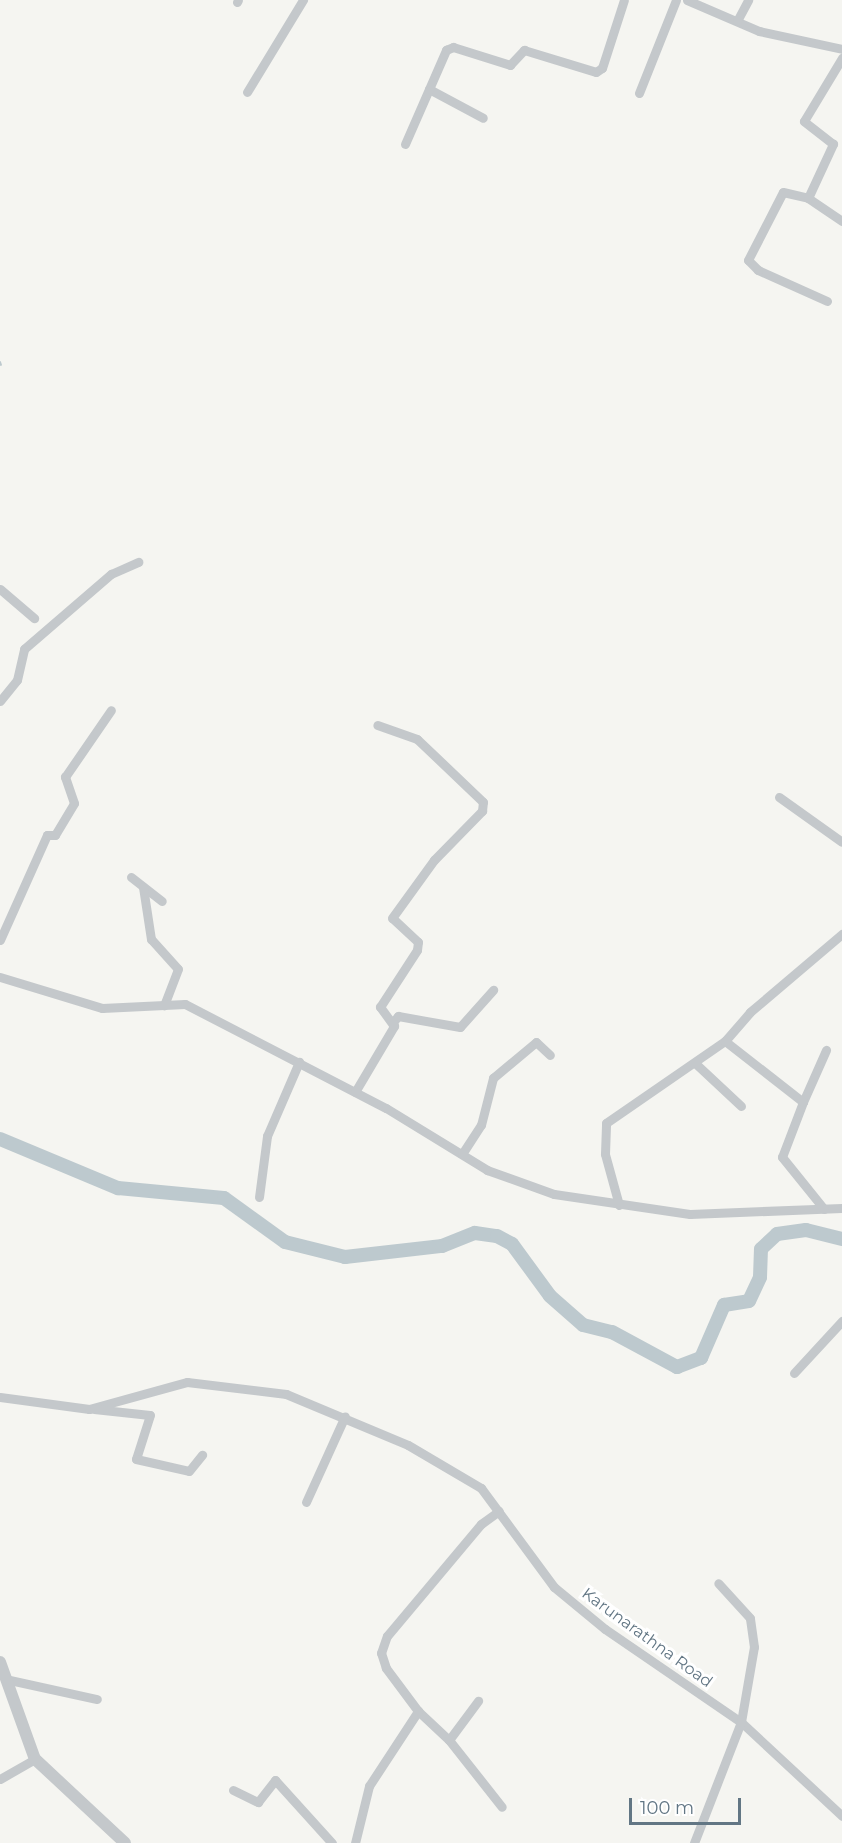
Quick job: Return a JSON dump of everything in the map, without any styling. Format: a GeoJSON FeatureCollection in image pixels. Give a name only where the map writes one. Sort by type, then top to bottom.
{"type":"FeatureCollection","features":[{"type":"Feature","properties":{"kind":"street"},"geometry":{"type":"LineString","coordinates":[[247,92],[303,0]]}},
{"type":"Feature","properties":{"kind":"street"},"geometry":{"type":"LineString","coordinates":[[405,144],[446,50],[453,47],[510,65],[524,50],[596,72],[624,0]]}},
{"type":"Feature","properties":{"kind":"street"},"geometry":{"type":"LineString","coordinates":[[639,93],[676,0]]}},
{"type":"Feature","properties":{"kind":"street"},"geometry":{"type":"LineString","coordinates":[[687,0],[703,3],[737,21],[842,49]]}},
{"type":"Feature","properties":{"kind":"street"},"geometry":{"type":"LineString","coordinates":[[737,21],[748,0]]}},
{"type":"Feature","properties":{"kind":"street"},"geometry":{"type":"LineString","coordinates":[[808,198],[833,144],[804,121],[842,58]]}},
{"type":"Feature","properties":{"kind":"street"},"geometry":{"type":"LineString","coordinates":[[429,89],[483,117]]}},
{"type":"Feature","properties":{"kind":"street"},"geometry":{"type":"LineString","coordinates":[[827,301],[748,265],[783,192],[808,198],[842,221]]}},
{"type":"Feature","properties":{"kind":"street"},"geometry":{"type":"LineString","coordinates":[[0,700],[17,680],[24,649],[111,574],[138,562]]}},
{"type":"Feature","properties":{"kind":"street"},"geometry":{"type":"LineString","coordinates":[[0,589],[34,618]]}},
{"type":"Feature","properties":{"kind":"street"},"geometry":{"type":"LineString","coordinates":[[0,940],[47,835],[55,835],[74,803],[65,777],[111,710]]}},
{"type":"Feature","properties":{"kind":"street"},"geometry":{"type":"LineString","coordinates":[[377,725],[417,739],[483,802],[482,811],[434,860],[392,918],[418,942],[380,1007],[393,1022]]}},
{"type":"Feature","properties":{"kind":"street"},"geometry":{"type":"LineString","coordinates":[[779,797],[842,842]]}},
{"type":"Feature","properties":{"kind":"street"},"geometry":{"type":"LineString","coordinates":[[131,877],[162,902]]}},
{"type":"Feature","properties":{"kind":"street"},"geometry":{"type":"LineString","coordinates":[[143,887],[151,939],[178,969],[164,1005]]}},
{"type":"Feature","properties":{"kind":"street"},"geometry":{"type":"LineString","coordinates":[[619,1205],[602,1130],[609,1118],[725,1041],[750,1012],[842,934]]}},
{"type":"Feature","properties":{"kind":"street"},"geometry":{"type":"LineString","coordinates":[[0,977],[102,1008],[185,1004],[355,1092],[487,1170],[554,1194],[690,1214],[842,1208]]}},
{"type":"Feature","properties":{"kind":"street"},"geometry":{"type":"LineString","coordinates":[[355,1092],[398,1016],[460,1027],[493,990]]}},
{"type":"Feature","properties":{"kind":"street"},"geometry":{"type":"LineString","coordinates":[[725,1041],[803,1102]]}},
{"type":"Feature","properties":{"kind":"street"},"geometry":{"type":"LineString","coordinates":[[462,1154],[482,1125],[493,1078],[536,1042],[550,1055]]}},
{"type":"Feature","properties":{"kind":"street"},"geometry":{"type":"LineString","coordinates":[[824,1209],[782,1157],[826,1050]]}},
{"type":"Feature","properties":{"kind":"street"},"geometry":{"type":"LineString","coordinates":[[259,1197],[267,1136],[299,1062]]}},
{"type":"Feature","properties":{"kind":"street"},"geometry":{"type":"LineString","coordinates":[[695,1063],[741,1106]]}},
{"type":"Feature","properties":{"kind":"street"},"geometry":{"type":"LineString","coordinates":[[794,1373],[842,1321]]}},
{"type":"Feature","properties":{"kind":"street","name":"Karunarathna Road"},"geometry":{"type":"LineString","coordinates":[[0,1397],[89,1409],[187,1382],[286,1394],[345,1416],[408,1444],[481,1488],[554,1587],[605,1629],[741,1722],[842,1816]]}},
{"type":"Feature","properties":{"kind":"street"},"geometry":{"type":"LineString","coordinates":[[89,1409],[150,1415],[136,1459],[189,1471],[202,1455]]}},
{"type":"Feature","properties":{"kind":"street"},"geometry":{"type":"LineString","coordinates":[[306,1502],[345,1416]]}},
{"type":"Feature","properties":{"kind":"street"},"geometry":{"type":"LineString","coordinates":[[499,1511],[481,1524],[387,1636],[381,1653],[386,1668],[418,1711],[449,1740],[502,1807]]}},
{"type":"Feature","properties":{"kind":"street"},"geometry":{"type":"LineString","coordinates":[[694,1843],[741,1722],[754,1647],[750,1618],[718,1583]]}},
{"type":"Feature","properties":{"kind":"street"},"geometry":{"type":"LineString","coordinates":[[0,1662],[4,1679],[35,1759],[125,1843]]}},
{"type":"Feature","properties":{"kind":"street"},"geometry":{"type":"LineString","coordinates":[[4,1679],[96,1699]]}},
{"type":"Feature","properties":{"kind":"street"},"geometry":{"type":"LineString","coordinates":[[449,1740],[478,1701]]}},
{"type":"Feature","properties":{"kind":"street"},"geometry":{"type":"LineString","coordinates":[[355,1843],[369,1786],[418,1711]]}},
{"type":"Feature","properties":{"kind":"street"},"geometry":{"type":"LineString","coordinates":[[0,1779],[35,1759]]}},
{"type":"Feature","properties":{"kind":"street"},"geometry":{"type":"LineString","coordinates":[[233,1790],[258,1802],[275,1780],[332,1843]]}},
{"type":"Feature","properties":{"kind":"waterway"},"geometry":{"type":"LineString","coordinates":[[0,1139],[118,1188],[224,1198],[285,1242],[345,1257],[442,1246],[475,1233],[497,1236],[512,1244],[550,1296],[583,1325],[612,1332],[677,1367],[701,1358],[724,1305],[749,1301],[760,1277],[761,1249],[777,1234],[806,1230],[842,1239]]}}]}
